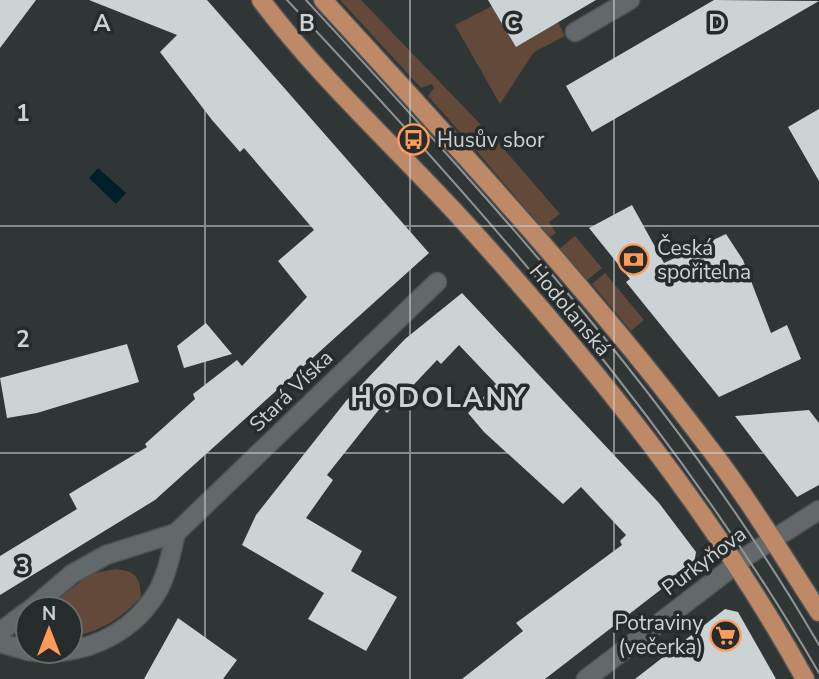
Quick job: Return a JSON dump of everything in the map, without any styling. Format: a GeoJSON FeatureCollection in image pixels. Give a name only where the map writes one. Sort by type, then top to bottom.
{"type":"FeatureCollection","features":[{"type":"Feature","properties":{"kind":"main road","name":"Hodolanská"},"geometry":{"type":"LineString","coordinates":[[261,0],[287,35],[402,160],[466,224],[581,358],[672,474],[752,588],[805,679]]}},
{"type":"Feature","properties":{"kind":"main road"},"geometry":{"type":"LineString","coordinates":[[323,0],[533,230],[626,341],[712,451],[819,612]]}},
{"type":"Feature","properties":{"kind":"street"},"geometry":{"type":"LineString","coordinates":[[575,32],[630,0]]}},
{"type":"Feature","properties":{"kind":"street","name":"Stará Víska"},"geometry":{"type":"LineString","coordinates":[[47,595],[72,574],[106,555],[176,533],[437,282]]}},
{"type":"Feature","properties":{"kind":"street","name":"Purkyňova"},"geometry":{"type":"LineString","coordinates":[[586,679],[734,565],[819,510]]}},
{"type":"Feature","properties":{"kind":"street","name":"Stará Víska"},"geometry":{"type":"LineString","coordinates":[[84,648],[122,629],[156,594],[176,533]]}},
{"type":"Feature","properties":{"kind":"street","name":"Stará Víska"},"geometry":{"type":"LineString","coordinates":[[0,632],[14,621]]}},
{"type":"Feature","properties":{"kind":"shaded area"},"geometry":{"type":"Polygon","coordinates":[[[340,0],[361,0],[484,128],[468,141],[428,96],[434,88],[432,84],[421,88],[340,0]]]}},
{"type":"Feature","properties":{"kind":"shaded area"},"geometry":{"type":"Polygon","coordinates":[[[492,6],[558,22],[565,36],[534,52],[500,104],[455,25],[492,6]]]}},
{"type":"Feature","properties":{"kind":"shaded area"},"geometry":{"type":"Polygon","coordinates":[[[490,133],[560,214],[549,222],[556,233],[550,237],[474,148],[490,133]]]}},
{"type":"Feature","properties":{"kind":"shaded area"},"geometry":{"type":"Polygon","coordinates":[[[575,236],[602,268],[586,281],[559,249],[575,236]]]}},
{"type":"Feature","properties":{"kind":"shaded area"},"geometry":{"type":"Polygon","coordinates":[[[605,273],[644,320],[631,331],[592,284],[605,273]]]}},
{"type":"Feature","properties":{"kind":"shaded area"},"geometry":{"type":"Polygon","coordinates":[[[115,569],[128,571],[138,580],[141,597],[126,612],[109,623],[84,634],[84,595],[64,595],[90,574],[115,569]]]}},
{"type":"Feature","properties":{"kind":"water"},"geometry":{"type":"Polygon","coordinates":[[[98,168],[126,193],[116,204],[89,178],[98,168]]]}},
{"type":"Feature","properties":{"kind":"building"},"geometry":{"type":"Polygon","coordinates":[[[0,0],[36,0],[0,48],[0,0]]]}},
{"type":"Feature","properties":{"kind":"building"},"geometry":{"type":"Polygon","coordinates":[[[89,0],[207,0],[429,253],[155,500],[0,595],[0,556],[77,509],[69,494],[147,447],[145,444],[195,399],[193,394],[237,360],[242,366],[307,297],[278,261],[314,230],[244,148],[240,152],[212,120],[160,52],[177,35],[89,0]]]}},
{"type":"Feature","properties":{"kind":"building"},"geometry":{"type":"Polygon","coordinates":[[[488,0],[596,0],[516,47],[488,0]]]}},
{"type":"Feature","properties":{"kind":"building"},"geometry":{"type":"Polygon","coordinates":[[[714,0],[819,1],[592,132],[566,86],[714,0]]]}},
{"type":"Feature","properties":{"kind":"building"},"geometry":{"type":"Polygon","coordinates":[[[819,109],[819,181],[788,127],[819,109]]]}},
{"type":"Feature","properties":{"kind":"building"},"geometry":{"type":"Polygon","coordinates":[[[632,205],[664,263],[726,234],[743,260],[771,333],[787,325],[801,359],[719,397],[626,282],[630,279],[589,228],[632,205]]]}},
{"type":"Feature","properties":{"kind":"building"},"geometry":{"type":"Polygon","coordinates":[[[462,293],[659,503],[696,552],[694,564],[545,679],[462,679],[523,631],[516,623],[622,545],[620,541],[626,535],[581,487],[563,504],[484,432],[468,413],[496,384],[459,345],[441,364],[437,360],[387,413],[381,407],[327,475],[333,480],[306,518],[362,551],[351,571],[397,597],[366,651],[308,619],[324,593],[242,545],[256,515],[346,401],[405,339],[462,293]]]}},
{"type":"Feature","properties":{"kind":"building"},"geometry":{"type":"Polygon","coordinates":[[[206,323],[232,354],[184,368],[177,346],[206,323]]]}},
{"type":"Feature","properties":{"kind":"building"},"geometry":{"type":"Polygon","coordinates":[[[127,344],[139,382],[37,413],[7,418],[0,378],[127,344]]]}},
{"type":"Feature","properties":{"kind":"building"},"geometry":{"type":"Polygon","coordinates":[[[809,410],[819,423],[819,485],[797,497],[735,416],[809,410]]]}},
{"type":"Feature","properties":{"kind":"building"},"geometry":{"type":"Polygon","coordinates":[[[725,609],[738,612],[776,679],[635,679],[725,609]]]}},
{"type":"Feature","properties":{"kind":"building"},"geometry":{"type":"Polygon","coordinates":[[[178,618],[237,660],[223,679],[144,679],[178,618]]]}},
{"type":"Feature","properties":{"kind":"tram line"},"geometry":{"type":"LineString","coordinates":[[287,0],[433,158],[572,322],[639,406],[703,492],[763,581],[819,673]]}},
{"type":"Feature","properties":{"kind":"tram line"},"geometry":{"type":"LineString","coordinates":[[306,0],[514,230],[645,389],[707,472],[765,557],[819,645]]}},
{"type":"Feature","properties":{"kind":"place","name":"Husův sbor"},"geometry":{"type":"Point","coordinates":[414,140]}},
{"type":"Feature","properties":{"kind":"place","name":"Česká spořitelna"},"geometry":{"type":"Point","coordinates":[634,260]}},
{"type":"Feature","properties":{"kind":"place","name":"Potraviny (večerka)"},"geometry":{"type":"Point","coordinates":[726,635]}},
{"type":"Feature","properties":{"kind":"district","name":"HODOLANY"},"geometry":{"type":"Point","coordinates":[439,397]}}]}
